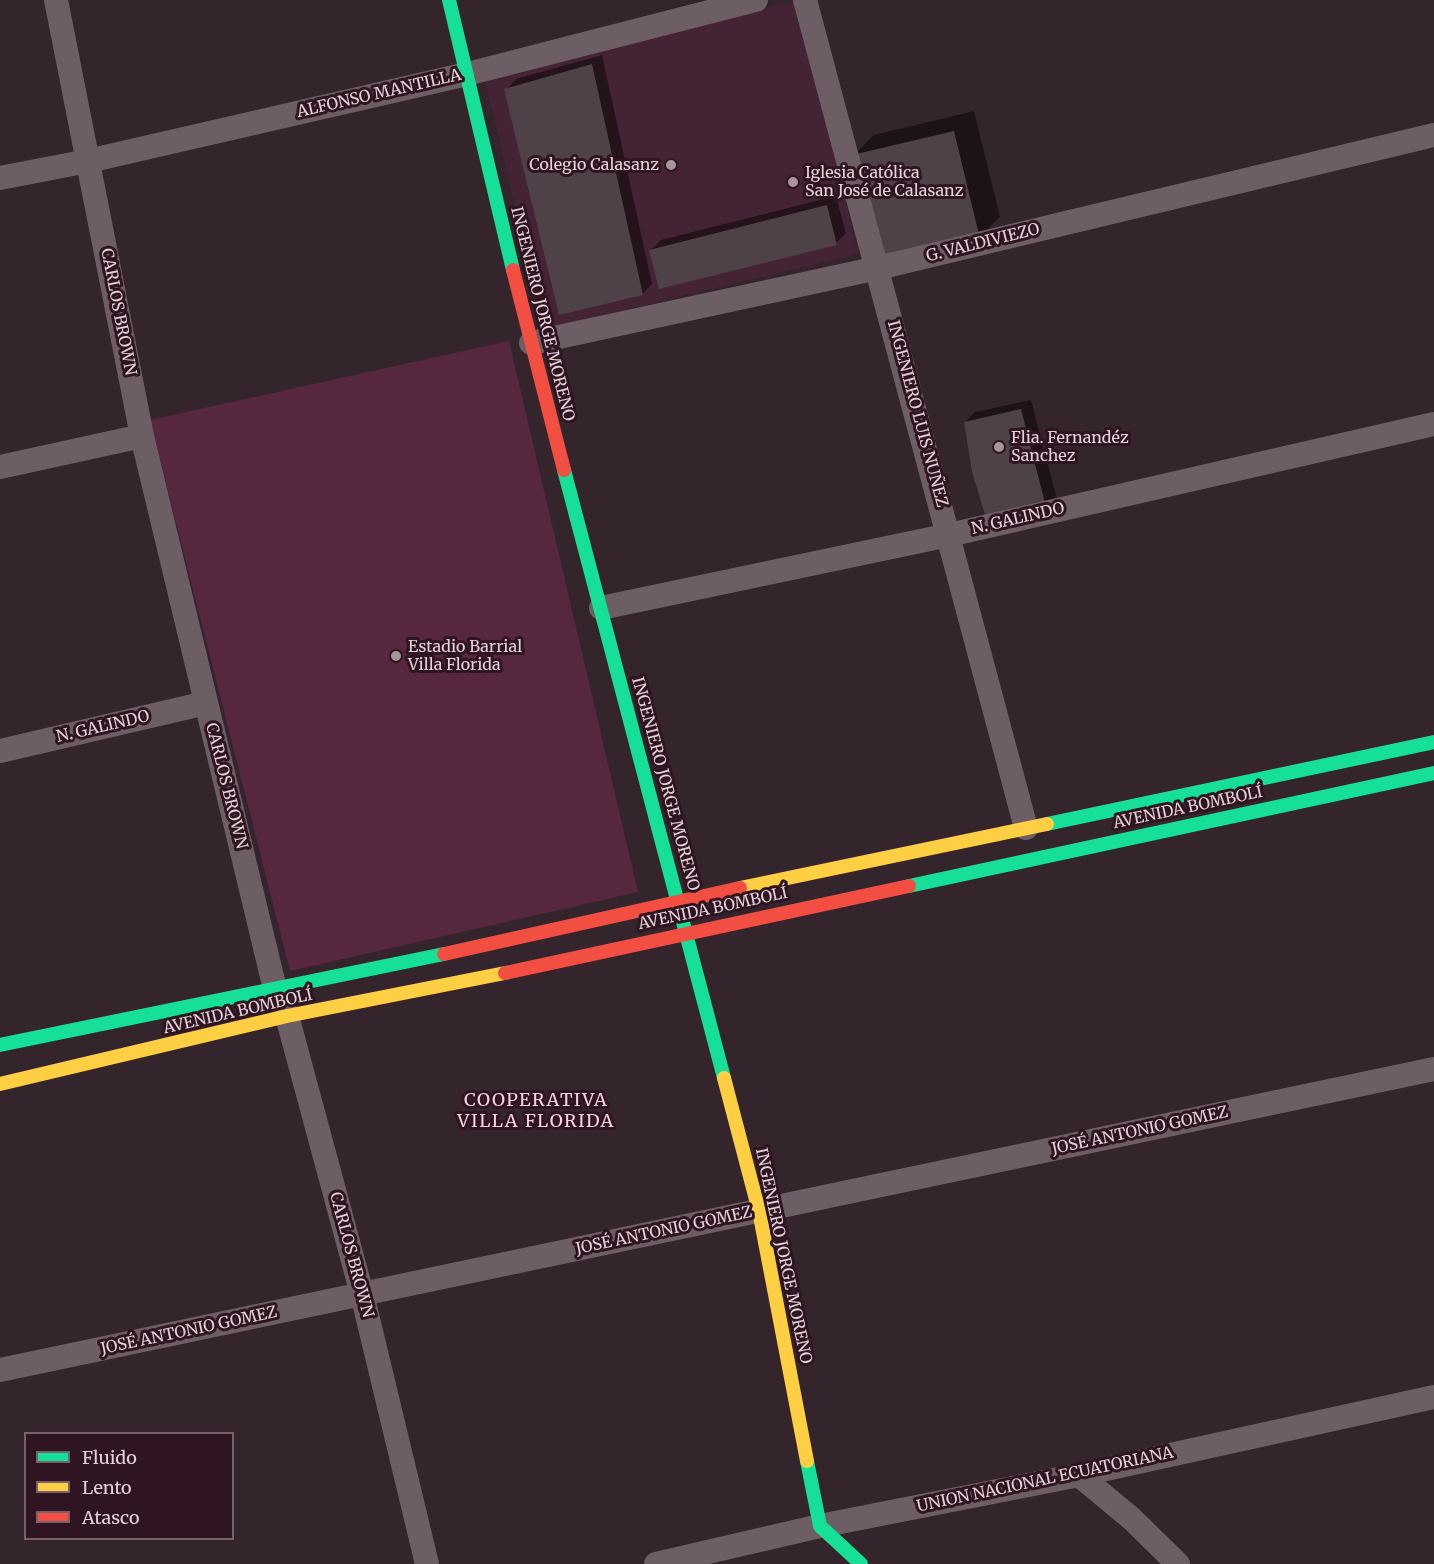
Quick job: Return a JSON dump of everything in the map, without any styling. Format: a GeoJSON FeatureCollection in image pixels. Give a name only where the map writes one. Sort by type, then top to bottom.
{"type":"FeatureCollection","features":[{"type":"Feature","properties":{"kind":"street","name":"CARLOS BROWN"},"geometry":{"type":"LineString","coordinates":[[57,0],[142,436],[275,989],[288,1016],[362,1294],[428,1564]]}},
{"type":"Feature","properties":{"kind":"street","name":"INGENIERO JORGE MORENO"},"geometry":{"type":"LineString","coordinates":[[449,0],[531,343],[688,931],[759,1211],[820,1526]]}},
{"type":"Feature","properties":{"kind":"street","name":"ALFONSO MANTILLA"},"geometry":{"type":"LineString","coordinates":[[0,178],[88,161],[467,74],[756,0]]}},
{"type":"Feature","properties":{"kind":"street","name":"INGENIERO LUIS NUÑEZ"},"geometry":{"type":"LineString","coordinates":[[805,0],[1026,828]]}},
{"type":"Feature","properties":{"kind":"street","name":"G. VALDIVIEZO"},"geometry":{"type":"LineString","coordinates":[[531,343],[878,268],[1434,135]]}},
{"type":"Feature","properties":{"kind":"street","name":"N. GALINDO"},"geometry":{"type":"LineString","coordinates":[[601,608],[949,535],[1434,424]]}},
{"type":"Feature","properties":{"kind":"street"},"geometry":{"type":"LineString","coordinates":[[0,467],[142,436]]}},
{"type":"Feature","properties":{"kind":"street","name":"N. GALINDO"},"geometry":{"type":"LineString","coordinates":[[0,751],[206,703]]}},
{"type":"Feature","properties":{"kind":"street","name":"AVENIDA BOMBOLÍ"},"geometry":{"type":"LineString","coordinates":[[0,1045],[275,989],[1434,742]]}},
{"type":"Feature","properties":{"kind":"street","name":"AVENIDA BOMBOLÍ"},"geometry":{"type":"LineString","coordinates":[[0,1084],[288,1016],[411,993],[688,931],[1434,773]]}},
{"type":"Feature","properties":{"kind":"street","name":"JOSÉ ANTONIO GOMEZ"},"geometry":{"type":"LineString","coordinates":[[0,1370],[1434,1069]]}},
{"type":"Feature","properties":{"kind":"street","name":"UNION NACIONAL ECUATORIANA"},"geometry":{"type":"LineString","coordinates":[[656,1564],[820,1526],[1079,1475],[1434,1397]]}},
{"type":"Feature","properties":{"kind":"street"},"geometry":{"type":"LineString","coordinates":[[1079,1475],[1132,1519],[1178,1564]]}},
{"type":"Feature","properties":{"kind":"street"},"geometry":{"type":"LineString","coordinates":[[820,1526],[861,1564]]}},
{"type":"Feature","properties":{"kind":"shaded area","name":"Colegio Calasanz"},"geometry":{"type":"Polygon","coordinates":[[[797,1],[858,254],[544,329],[484,76],[797,1]]]}},
{"type":"Feature","properties":{"kind":"shaded area","name":"Estadio Barrial Villa Florida"},"geometry":{"type":"Polygon","coordinates":[[[509,341],[638,892],[290,971],[150,420],[509,341]]]}},
{"type":"Feature","properties":{"kind":"building"},"geometry":{"type":"Polygon","coordinates":[[[592,64],[643,295],[559,315],[504,89],[592,64]]]}},
{"type":"Feature","properties":{"kind":"building"},"geometry":{"type":"Polygon","coordinates":[[[954,131],[980,239],[881,263],[852,155],[954,131]]]}},
{"type":"Feature","properties":{"kind":"building"},"geometry":{"type":"Polygon","coordinates":[[[827,205],[837,245],[659,289],[649,250],[827,205]]]}},
{"type":"Feature","properties":{"kind":"building","name":"Flia. Fernandéz Sanchez"},"geometry":{"type":"Polygon","coordinates":[[[1021,409],[1046,507],[987,521],[972,472],[964,422],[1021,409]]]}},
{"type":"Feature","properties":{"kind":"traffic: fast"},"geometry":{"type":"LineString","coordinates":[[449,0],[513,270]]}},
{"type":"Feature","properties":{"kind":"traffic: fast"},"geometry":{"type":"LineString","coordinates":[[564,470],[724,1078]]}},
{"type":"Feature","properties":{"kind":"traffic: fast"},"geometry":{"type":"LineString","coordinates":[[1047,824],[1434,742]]}},
{"type":"Feature","properties":{"kind":"traffic: fast"},"geometry":{"type":"LineString","coordinates":[[909,886],[1434,773]]}},
{"type":"Feature","properties":{"kind":"traffic: fast"},"geometry":{"type":"LineString","coordinates":[[0,1045],[444,954]]}},
{"type":"Feature","properties":{"kind":"traffic: fast"},"geometry":{"type":"LineString","coordinates":[[807,1461],[820,1526],[861,1564]]}},
{"type":"Feature","properties":{"kind":"traffic: slow"},"geometry":{"type":"LineString","coordinates":[[740,888],[1047,824]]}},
{"type":"Feature","properties":{"kind":"traffic: slow"},"geometry":{"type":"LineString","coordinates":[[0,1084],[287,1016],[505,973]]}},
{"type":"Feature","properties":{"kind":"traffic: slow"},"geometry":{"type":"LineString","coordinates":[[724,1078],[759,1211],[807,1461]]}},
{"type":"Feature","properties":{"kind":"traffic: jam"},"geometry":{"type":"LineString","coordinates":[[513,270],[564,470]]}},
{"type":"Feature","properties":{"kind":"traffic: jam"},"geometry":{"type":"LineString","coordinates":[[505,973],[909,886]]}},
{"type":"Feature","properties":{"kind":"traffic: jam"},"geometry":{"type":"LineString","coordinates":[[444,954],[740,888]]}},
{"type":"Feature","properties":{"kind":"place","name":"Colegio Calasanz"},"geometry":{"type":"Point","coordinates":[671,165]}},
{"type":"Feature","properties":{"kind":"place","name":"Iglesia Católica San José de Calasanz"},"geometry":{"type":"Point","coordinates":[793,182]}},
{"type":"Feature","properties":{"kind":"place","name":"Flia. Fernandéz Sanchez"},"geometry":{"type":"Point","coordinates":[999,447]}},
{"type":"Feature","properties":{"kind":"place","name":"Estadio Barrial Villa Florida"},"geometry":{"type":"Point","coordinates":[396,656]}},
{"type":"Feature","properties":{"kind":"district","name":"COOPERATIVA VILLA FLORIDA"},"geometry":{"type":"Point","coordinates":[536,1111]}}]}
